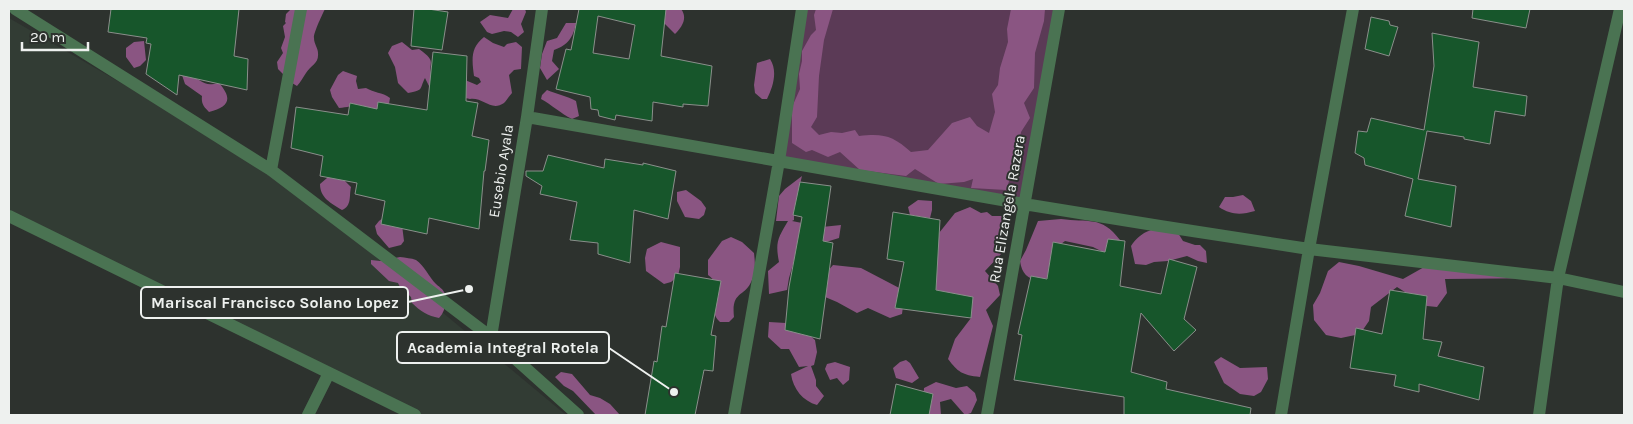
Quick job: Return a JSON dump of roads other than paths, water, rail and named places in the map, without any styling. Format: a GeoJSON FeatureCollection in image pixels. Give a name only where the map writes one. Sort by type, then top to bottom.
{"type":"FeatureCollection","features":[{"type":"Feature","properties":{"kind":"street"},"geometry":{"type":"LineString","coordinates":[[15,9],[271,170],[491,338],[578,415]]}},
{"type":"Feature","properties":{"kind":"street"},"geometry":{"type":"LineString","coordinates":[[271,170],[302,9]]}},
{"type":"Feature","properties":{"kind":"street","name":"Eusebio Ayala"},"geometry":{"type":"LineString","coordinates":[[491,338],[542,9]]}},
{"type":"Feature","properties":{"kind":"street"},"geometry":{"type":"LineString","coordinates":[[734,415],[779,161],[802,9]]}},
{"type":"Feature","properties":{"kind":"street","name":"Rua Elizangela Razera"},"geometry":{"type":"LineString","coordinates":[[987,415],[1059,9]]}},
{"type":"Feature","properties":{"kind":"street"},"geometry":{"type":"LineString","coordinates":[[1281,415],[1353,9]]}},
{"type":"Feature","properties":{"kind":"street"},"geometry":{"type":"LineString","coordinates":[[1539,415],[1558,278],[1620,9]]}},
{"type":"Feature","properties":{"kind":"street"},"geometry":{"type":"LineString","coordinates":[[526,117],[1024,204],[1309,250],[1558,278],[1624,292]]}},
{"type":"Feature","properties":{"kind":"street"},"geometry":{"type":"LineString","coordinates":[[9,216],[414,415]]}},
{"type":"Feature","properties":{"kind":"street"},"geometry":{"type":"LineString","coordinates":[[308,415],[328,373]]}},
{"type":"Feature","properties":{"kind":"place","name":"Mariscal Francisco Solano Lopez"},"geometry":{"type":"Point","coordinates":[469,289]}},
{"type":"Feature","properties":{"kind":"place","name":"Academia Integral Rotela"},"geometry":{"type":"Point","coordinates":[674,392]}}]}
